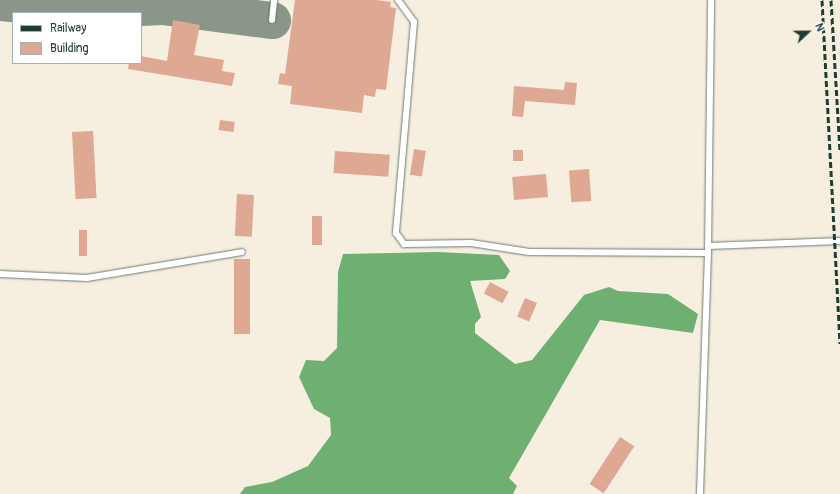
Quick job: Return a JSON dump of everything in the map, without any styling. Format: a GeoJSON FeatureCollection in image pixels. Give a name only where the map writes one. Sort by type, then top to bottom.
{"type":"FeatureCollection","features":[{"type":"Feature","properties":{"kind":"lane"},"geometry":{"type":"LineString","coordinates":[[272,20],[274,0]]}},
{"type":"Feature","properties":{"kind":"lane"},"geometry":{"type":"LineString","coordinates":[[398,0],[414,22],[396,233],[404,244],[471,243],[529,252],[708,254]]}},
{"type":"Feature","properties":{"kind":"lane"},"geometry":{"type":"LineString","coordinates":[[700,494],[708,254],[711,0]]}},
{"type":"Feature","properties":{"kind":"lane"},"geometry":{"type":"LineString","coordinates":[[708,246],[840,241]]}},
{"type":"Feature","properties":{"kind":"lane"},"geometry":{"type":"LineString","coordinates":[[0,274],[88,278],[242,252]]}},
{"type":"Feature","properties":{"kind":"green space"},"geometry":{"type":"Polygon","coordinates":[[[438,252],[499,255],[510,271],[505,279],[470,281],[481,317],[475,324],[475,333],[515,364],[532,360],[584,295],[609,287],[618,291],[668,294],[698,314],[693,333],[600,320],[509,478],[517,486],[513,494],[240,494],[245,487],[272,482],[308,466],[331,435],[330,418],[314,409],[299,377],[306,360],[324,361],[337,348],[338,272],[343,254],[438,252]]]}},
{"type":"Feature","properties":{"kind":"building"},"geometry":{"type":"Polygon","coordinates":[[[295,0],[376,0],[391,2],[390,7],[396,8],[386,90],[376,89],[375,97],[364,95],[362,113],[290,104],[292,86],[278,84],[280,73],[285,74],[295,0]]]}},
{"type":"Feature","properties":{"kind":"building"},"geometry":{"type":"Polygon","coordinates":[[[173,20],[200,25],[194,55],[224,60],[222,71],[235,73],[232,86],[128,69],[129,64],[142,64],[142,56],[167,61],[173,20]]]}},
{"type":"Feature","properties":{"kind":"building"},"geometry":{"type":"Polygon","coordinates":[[[565,82],[577,83],[575,105],[525,101],[523,117],[512,116],[514,86],[564,90],[565,82]]]}},
{"type":"Feature","properties":{"kind":"building"},"geometry":{"type":"Polygon","coordinates":[[[220,120],[235,122],[233,132],[219,130],[220,120]]]}},
{"type":"Feature","properties":{"kind":"building"},"geometry":{"type":"Polygon","coordinates":[[[93,131],[97,198],[76,199],[72,132],[93,131]]]}},
{"type":"Feature","properties":{"kind":"building"},"geometry":{"type":"Polygon","coordinates":[[[414,149],[426,151],[422,177],[410,175],[414,149]]]}},
{"type":"Feature","properties":{"kind":"building"},"geometry":{"type":"Polygon","coordinates":[[[513,150],[523,150],[523,161],[513,161],[513,150]]]}},
{"type":"Feature","properties":{"kind":"building"},"geometry":{"type":"Polygon","coordinates":[[[335,151],[390,155],[388,177],[333,173],[335,151]]]}},
{"type":"Feature","properties":{"kind":"building"},"geometry":{"type":"Polygon","coordinates":[[[589,169],[591,201],[571,202],[569,170],[589,169]]]}},
{"type":"Feature","properties":{"kind":"building"},"geometry":{"type":"Polygon","coordinates":[[[546,174],[548,197],[514,200],[512,177],[546,174]]]}},
{"type":"Feature","properties":{"kind":"building"},"geometry":{"type":"Polygon","coordinates":[[[237,194],[254,195],[252,237],[235,236],[237,194]]]}},
{"type":"Feature","properties":{"kind":"building"},"geometry":{"type":"Polygon","coordinates":[[[312,216],[322,216],[322,245],[312,245],[312,216]]]}},
{"type":"Feature","properties":{"kind":"building"},"geometry":{"type":"Polygon","coordinates":[[[79,230],[87,230],[87,256],[79,256],[79,230]]]}},
{"type":"Feature","properties":{"kind":"building"},"geometry":{"type":"Polygon","coordinates":[[[234,259],[250,259],[250,334],[234,334],[234,259]]]}},
{"type":"Feature","properties":{"kind":"building"},"geometry":{"type":"Polygon","coordinates":[[[490,282],[509,292],[502,303],[484,293],[490,282]]]}},
{"type":"Feature","properties":{"kind":"building"},"geometry":{"type":"Polygon","coordinates":[[[525,298],[537,303],[529,321],[517,316],[525,298]]]}},
{"type":"Feature","properties":{"kind":"building"},"geometry":{"type":"Polygon","coordinates":[[[620,437],[634,446],[604,493],[590,484],[620,437]]]}},
{"type":"Feature","properties":{"kind":"taxiway"},"geometry":{"type":"LineString","coordinates":[[0,2],[76,10],[162,6],[272,20]]}},
{"type":"Feature","properties":{"kind":"railway"},"geometry":{"type":"LineString","coordinates":[[822,0],[840,344]]}},
{"type":"Feature","properties":{"kind":"railway"},"geometry":{"type":"LineString","coordinates":[[831,0],[840,150]]}}]}
